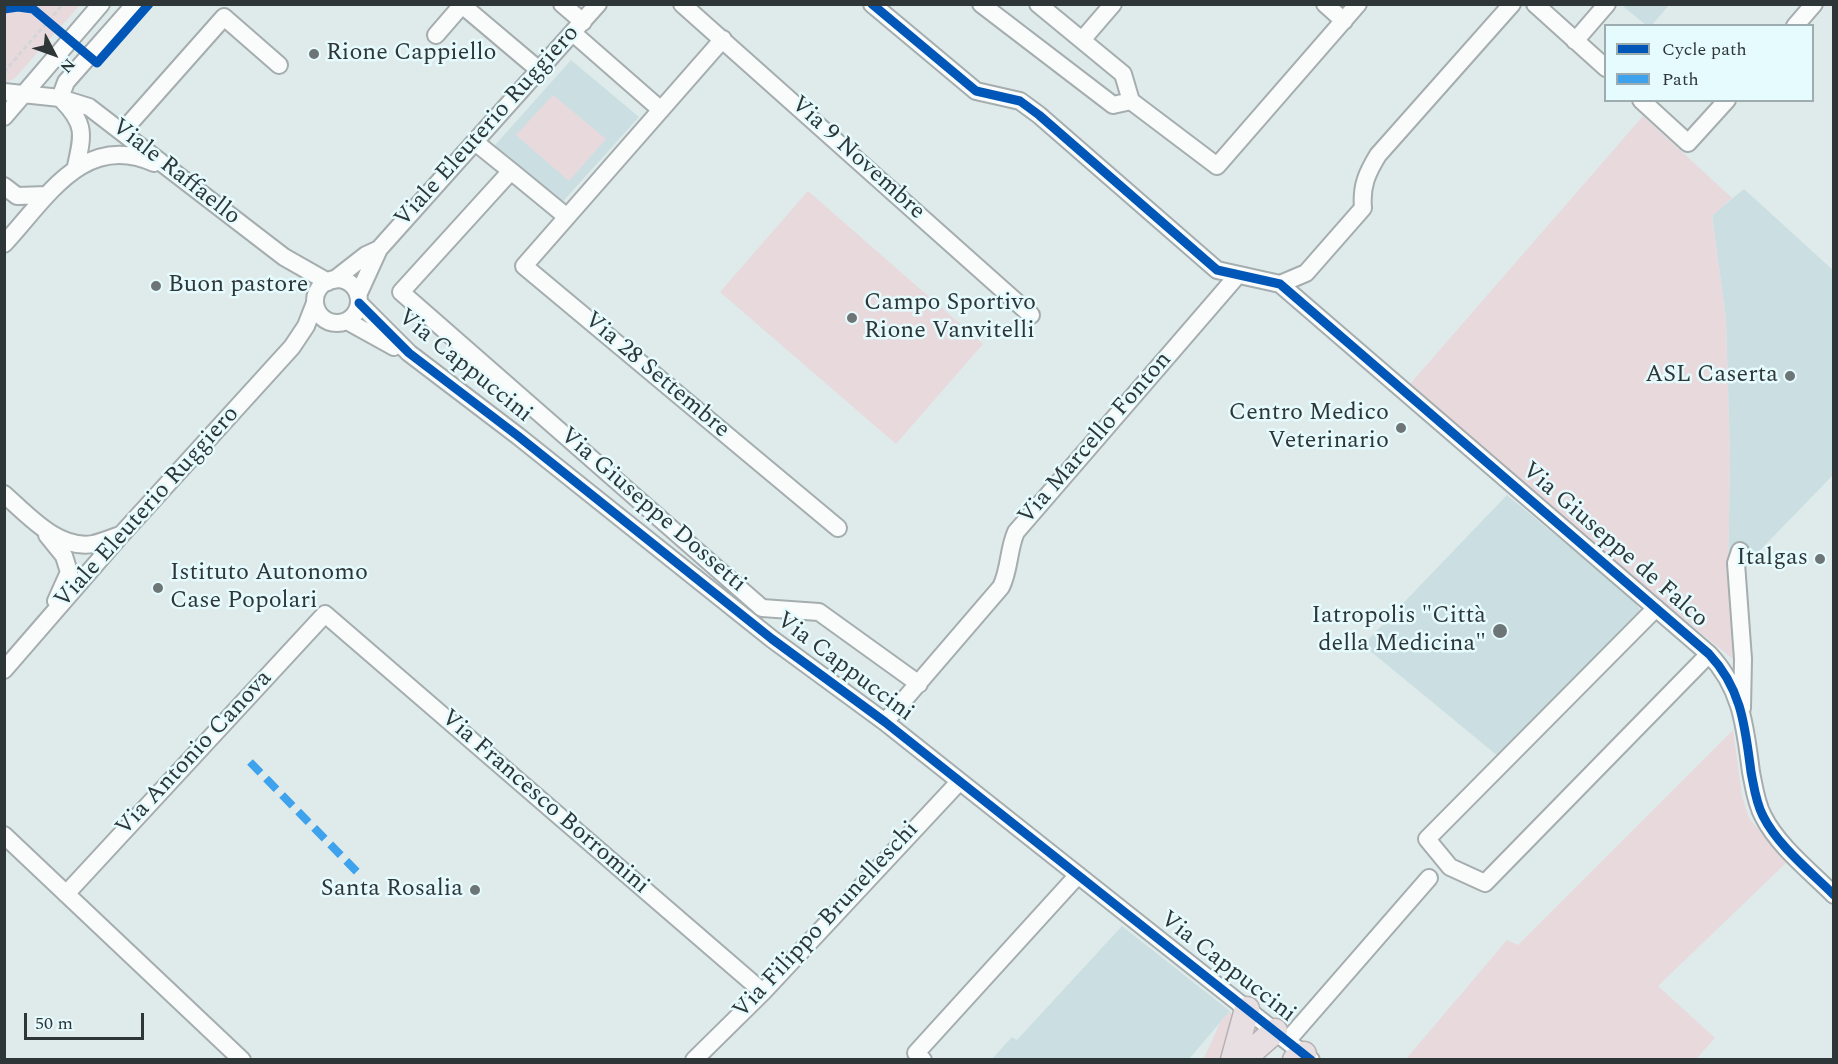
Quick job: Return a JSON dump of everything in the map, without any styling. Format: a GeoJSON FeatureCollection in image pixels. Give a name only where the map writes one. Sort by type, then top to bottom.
{"type":"FeatureCollection","features":[{"type":"Feature","properties":{"kind":"highway"},"geometry":{"type":"LineString","coordinates":[[1233,1059],[1247,1009]]}},
{"type":"Feature","properties":{"kind":"highway"},"geometry":{"type":"LineString","coordinates":[[1242,1059],[1294,1049]]}},
{"type":"Feature","properties":{"kind":"street"},"geometry":{"type":"LineString","coordinates":[[4,117],[101,4]]}},
{"type":"Feature","properties":{"kind":"street"},"geometry":{"type":"LineString","coordinates":[[76,166],[81,142],[81,127],[77,115],[60,98],[66,82],[135,4]]}},
{"type":"Feature","properties":{"kind":"street"},"geometry":{"type":"LineString","coordinates":[[562,4],[578,27],[661,110]]}},
{"type":"Feature","properties":{"kind":"street","name":"Viale Eleuterio Ruggiero"},"geometry":{"type":"LineString","coordinates":[[358,299],[379,249],[598,4]]}},
{"type":"Feature","properties":{"kind":"street","name":"Via 9 Novembre"},"geometry":{"type":"LineString","coordinates":[[682,4],[1031,315]]}},
{"type":"Feature","properties":{"kind":"street"},"geometry":{"type":"LineString","coordinates":[[872,4],[976,91],[1020,101],[1040,115],[1217,270],[1280,284],[1306,273],[1363,208],[1361,191],[1366,174],[1378,155],[1512,4]]}},
{"type":"Feature","properties":{"kind":"street"},"geometry":{"type":"LineString","coordinates":[[981,4],[1113,105],[1131,100]]}},
{"type":"Feature","properties":{"kind":"street"},"geometry":{"type":"LineString","coordinates":[[1038,4],[1124,74],[1131,100],[1217,166],[1358,4]]}},
{"type":"Feature","properties":{"kind":"street"},"geometry":{"type":"LineString","coordinates":[[1082,40],[1113,4]]}},
{"type":"Feature","properties":{"kind":"street"},"geometry":{"type":"LineString","coordinates":[[1325,4],[1344,21]]}},
{"type":"Feature","properties":{"kind":"street"},"geometry":{"type":"LineString","coordinates":[[1535,4],[1604,67]]}},
{"type":"Feature","properties":{"kind":"street"},"geometry":{"type":"LineString","coordinates":[[1575,41],[1607,4]]}},
{"type":"Feature","properties":{"kind":"street"},"geometry":{"type":"LineString","coordinates":[[1797,24],[1814,4]]}},
{"type":"Feature","properties":{"kind":"street"},"geometry":{"type":"LineString","coordinates":[[436,35],[462,5],[539,70]]}},
{"type":"Feature","properties":{"kind":"street"},"geometry":{"type":"LineString","coordinates":[[122,132],[224,17],[279,65]]}},
{"type":"Feature","properties":{"kind":"street"},"geometry":{"type":"LineString","coordinates":[[475,142],[567,217],[723,39]]}},
{"type":"Feature","properties":{"kind":"street","name":"Viale Raffaello"},"geometry":{"type":"LineString","coordinates":[[4,92],[60,98],[89,107],[284,257],[331,281]]}},
{"type":"Feature","properties":{"kind":"street"},"geometry":{"type":"LineString","coordinates":[[1643,102],[1688,143],[1725,102]]}},
{"type":"Feature","properties":{"kind":"street"},"geometry":{"type":"LineString","coordinates":[[4,244],[76,166],[116,153],[138,156],[177,173]]}},
{"type":"Feature","properties":{"kind":"street","name":"Via Giuseppe Dossetti"},"geometry":{"type":"LineString","coordinates":[[511,171],[401,292],[762,608],[819,612],[919,684]]}},
{"type":"Feature","properties":{"kind":"street"},"geometry":{"type":"LineString","coordinates":[[4,186],[17,196],[47,195]]}},
{"type":"Feature","properties":{"kind":"street","name":"Via 28 Settembre"},"geometry":{"type":"LineString","coordinates":[[567,217],[524,266],[838,528]]}},
{"type":"Feature","properties":{"kind":"street","name":"Viale Eleuterio Ruggiero"},"geometry":{"type":"LineString","coordinates":[[331,281],[366,255],[379,249]]}},
{"type":"Feature","properties":{"kind":"street","name":"Viale Raffaello"},"geometry":{"type":"LineString","coordinates":[[284,257],[316,300]]}},
{"type":"Feature","properties":{"kind":"street","name":"Via Marcello Fonton"},"geometry":{"type":"LineString","coordinates":[[885,722],[1001,587],[1007,574],[1010,546],[1016,531],[1237,276]]}},
{"type":"Feature","properties":{"kind":"street"},"geometry":{"type":"LineString","coordinates":[[331,281],[346,282],[358,299],[353,316],[343,322],[326,320],[317,310],[316,300],[331,281]]}},
{"type":"Feature","properties":{"kind":"street","name":"Via Giuseppe de Falco"},"geometry":{"type":"LineString","coordinates":[[1280,284],[1709,654],[1720,666],[1742,708],[1755,793],[1763,816],[1779,838],[1833,895]]}},
{"type":"Feature","properties":{"kind":"street","name":"Via Cappuccini"},"geometry":{"type":"LineString","coordinates":[[358,299],[409,353],[518,436],[772,639],[885,722],[1247,1009],[1294,1049]]}},
{"type":"Feature","properties":{"kind":"street","name":"Viale Eleuterio Ruggiero"},"geometry":{"type":"LineString","coordinates":[[4,670],[121,535],[292,347],[306,326],[316,300]]}},
{"type":"Feature","properties":{"kind":"street","name":"Viale Eleuterio Ruggiero"},"geometry":{"type":"LineString","coordinates":[[292,347],[319,330],[343,322]]}},
{"type":"Feature","properties":{"kind":"street","name":"Via Cappuccini"},"geometry":{"type":"LineString","coordinates":[[343,322],[409,353]]}},
{"type":"Feature","properties":{"kind":"street"},"geometry":{"type":"LineString","coordinates":[[4,494],[54,536],[73,543],[92,544],[121,535]]}},
{"type":"Feature","properties":{"kind":"street"},"geometry":{"type":"LineString","coordinates":[[39,524],[64,556],[69,572],[49,619]]}},
{"type":"Feature","properties":{"kind":"street"},"geometry":{"type":"LineString","coordinates":[[1740,551],[1736,563],[1743,659],[1742,708]]}},
{"type":"Feature","properties":{"kind":"street"},"geometry":{"type":"LineString","coordinates":[[1656,608],[1427,839],[1450,867],[1485,883],[1709,654]]}},
{"type":"Feature","properties":{"kind":"street","name":"Via Antonio Canova"},"geometry":{"type":"LineString","coordinates":[[66,894],[325,614]]}},
{"type":"Feature","properties":{"kind":"street","name":"Via Francesco Borromini"},"geometry":{"type":"LineString","coordinates":[[325,614],[763,992]]}},
{"type":"Feature","properties":{"kind":"street","name":"Via Filippo Brunelleschi"},"geometry":{"type":"LineString","coordinates":[[694,1059],[763,992],[959,782]]}},
{"type":"Feature","properties":{"kind":"street"},"geometry":{"type":"LineString","coordinates":[[4,835],[242,1059]]}},
{"type":"Feature","properties":{"kind":"street"},"geometry":{"type":"LineString","coordinates":[[923,1059],[916,1053],[1078,875]]}},
{"type":"Feature","properties":{"kind":"street"},"geometry":{"type":"LineString","coordinates":[[1294,1049],[1429,878]]}},
{"type":"Feature","properties":{"kind":"path"},"geometry":{"type":"LineString","coordinates":[[4,72],[46,17],[63,4]]}},
{"type":"Feature","properties":{"kind":"path"},"geometry":{"type":"LineString","coordinates":[[46,17],[70,39]]}},
{"type":"Feature","properties":{"kind":"shaded area"},"geometry":{"type":"Polygon","coordinates":[[[1626,4],[1669,5],[1653,24],[1645,24],[1624,7],[1626,4]]]}},
{"type":"Feature","properties":{"kind":"shaded area"},"geometry":{"type":"Polygon","coordinates":[[[4,5],[80,5],[15,78],[7,82],[4,80],[4,5]]]}},
{"type":"Feature","properties":{"kind":"shaded area"},"geometry":{"type":"Polygon","coordinates":[[[571,60],[639,117],[557,208],[488,153],[571,60]]]}},
{"type":"Feature","properties":{"kind":"shaded area"},"geometry":{"type":"Polygon","coordinates":[[[553,95],[606,139],[569,181],[516,135],[553,95]]]}},
{"type":"Feature","properties":{"kind":"shaded area"},"geometry":{"type":"Polygon","coordinates":[[[1643,116],[1732,198],[1712,216],[1726,320],[1730,458],[1728,576],[1734,660],[1404,391],[1643,116]]]}},
{"type":"Feature","properties":{"kind":"shaded area"},"geometry":{"type":"Polygon","coordinates":[[[1744,189],[1834,271],[1833,475],[1737,574],[1728,576],[1730,458],[1726,320],[1712,215],[1744,189]]]}},
{"type":"Feature","properties":{"kind":"shaded area","name":"Campo Sportivo Rione Vanvitelli"},"geometry":{"type":"Polygon","coordinates":[[[808,191],[983,344],[896,444],[720,292],[808,191]]]}},
{"type":"Feature","properties":{"kind":"shaded area","name":"Iatropolis \"Città della Medicina\""},"geometry":{"type":"Polygon","coordinates":[[[1507,495],[1635,601],[1641,612],[1499,757],[1363,645],[1507,495]]]}},
{"type":"Feature","properties":{"kind":"shaded area"},"geometry":{"type":"Polygon","coordinates":[[[1733,730],[1742,796],[1749,818],[1786,863],[1658,986],[1715,1038],[1696,1059],[1406,1059],[1507,940],[1518,945],[1733,730]]]}},
{"type":"Feature","properties":{"kind":"shaded area"},"geometry":{"type":"Polygon","coordinates":[[[1122,926],[1230,1011],[1189,1059],[991,1060],[1012,1037],[1017,1040],[1122,926]]]}},
{"type":"Feature","properties":{"kind":"shaded area"},"geometry":{"type":"Polygon","coordinates":[[[1230,1011],[1233,1017],[1221,1059],[1203,1060],[1221,1021],[1230,1011]]]}},
{"type":"Feature","properties":{"kind":"marked path"},"geometry":{"type":"LineString","coordinates":[[250,762],[361,876]]}},
{"type":"Feature","properties":{"kind":"cycle path"},"geometry":{"type":"LineString","coordinates":[[4,9],[18,7],[33,9],[97,63],[149,4]]}},
{"type":"Feature","properties":{"kind":"cycle path"},"geometry":{"type":"LineString","coordinates":[[872,4],[976,91],[1020,101],[1039,115],[1217,270],[1280,284],[1709,654],[1729,681],[1740,709],[1754,789],[1763,816],[1777,838],[1834,895]]}},
{"type":"Feature","properties":{"kind":"cycle path"},"geometry":{"type":"LineString","coordinates":[[359,303],[409,353],[518,436],[772,639],[885,722],[1311,1060]]}},
{"type":"Feature","properties":{"kind":"place","name":"Rione Cappiello"},"geometry":{"type":"Point","coordinates":[314,54]}},
{"type":"Feature","properties":{"kind":"place","name":"Buon pastore"},"geometry":{"type":"Point","coordinates":[156,286]}},
{"type":"Feature","properties":{"kind":"place","name":"Campo Sportivo Rione Vanvitelli"},"geometry":{"type":"Point","coordinates":[852,318]}},
{"type":"Feature","properties":{"kind":"place","name":"ASL Caserta"},"geometry":{"type":"Point","coordinates":[1790,376]}},
{"type":"Feature","properties":{"kind":"place","name":"Centro Medico Veterinario"},"geometry":{"type":"Point","coordinates":[1401,428]}},
{"type":"Feature","properties":{"kind":"place","name":"Italgas"},"geometry":{"type":"Point","coordinates":[1820,559]}},
{"type":"Feature","properties":{"kind":"place","name":"Istituto Autonomo Case Popolari"},"geometry":{"type":"Point","coordinates":[158,588]}},
{"type":"Feature","properties":{"kind":"place","name":"Iatropolis \"Città della Medicina\""},"geometry":{"type":"Point","coordinates":[1500,631]}},
{"type":"Feature","properties":{"kind":"place","name":"Santa Rosalia"},"geometry":{"type":"Point","coordinates":[475,890]}}]}
